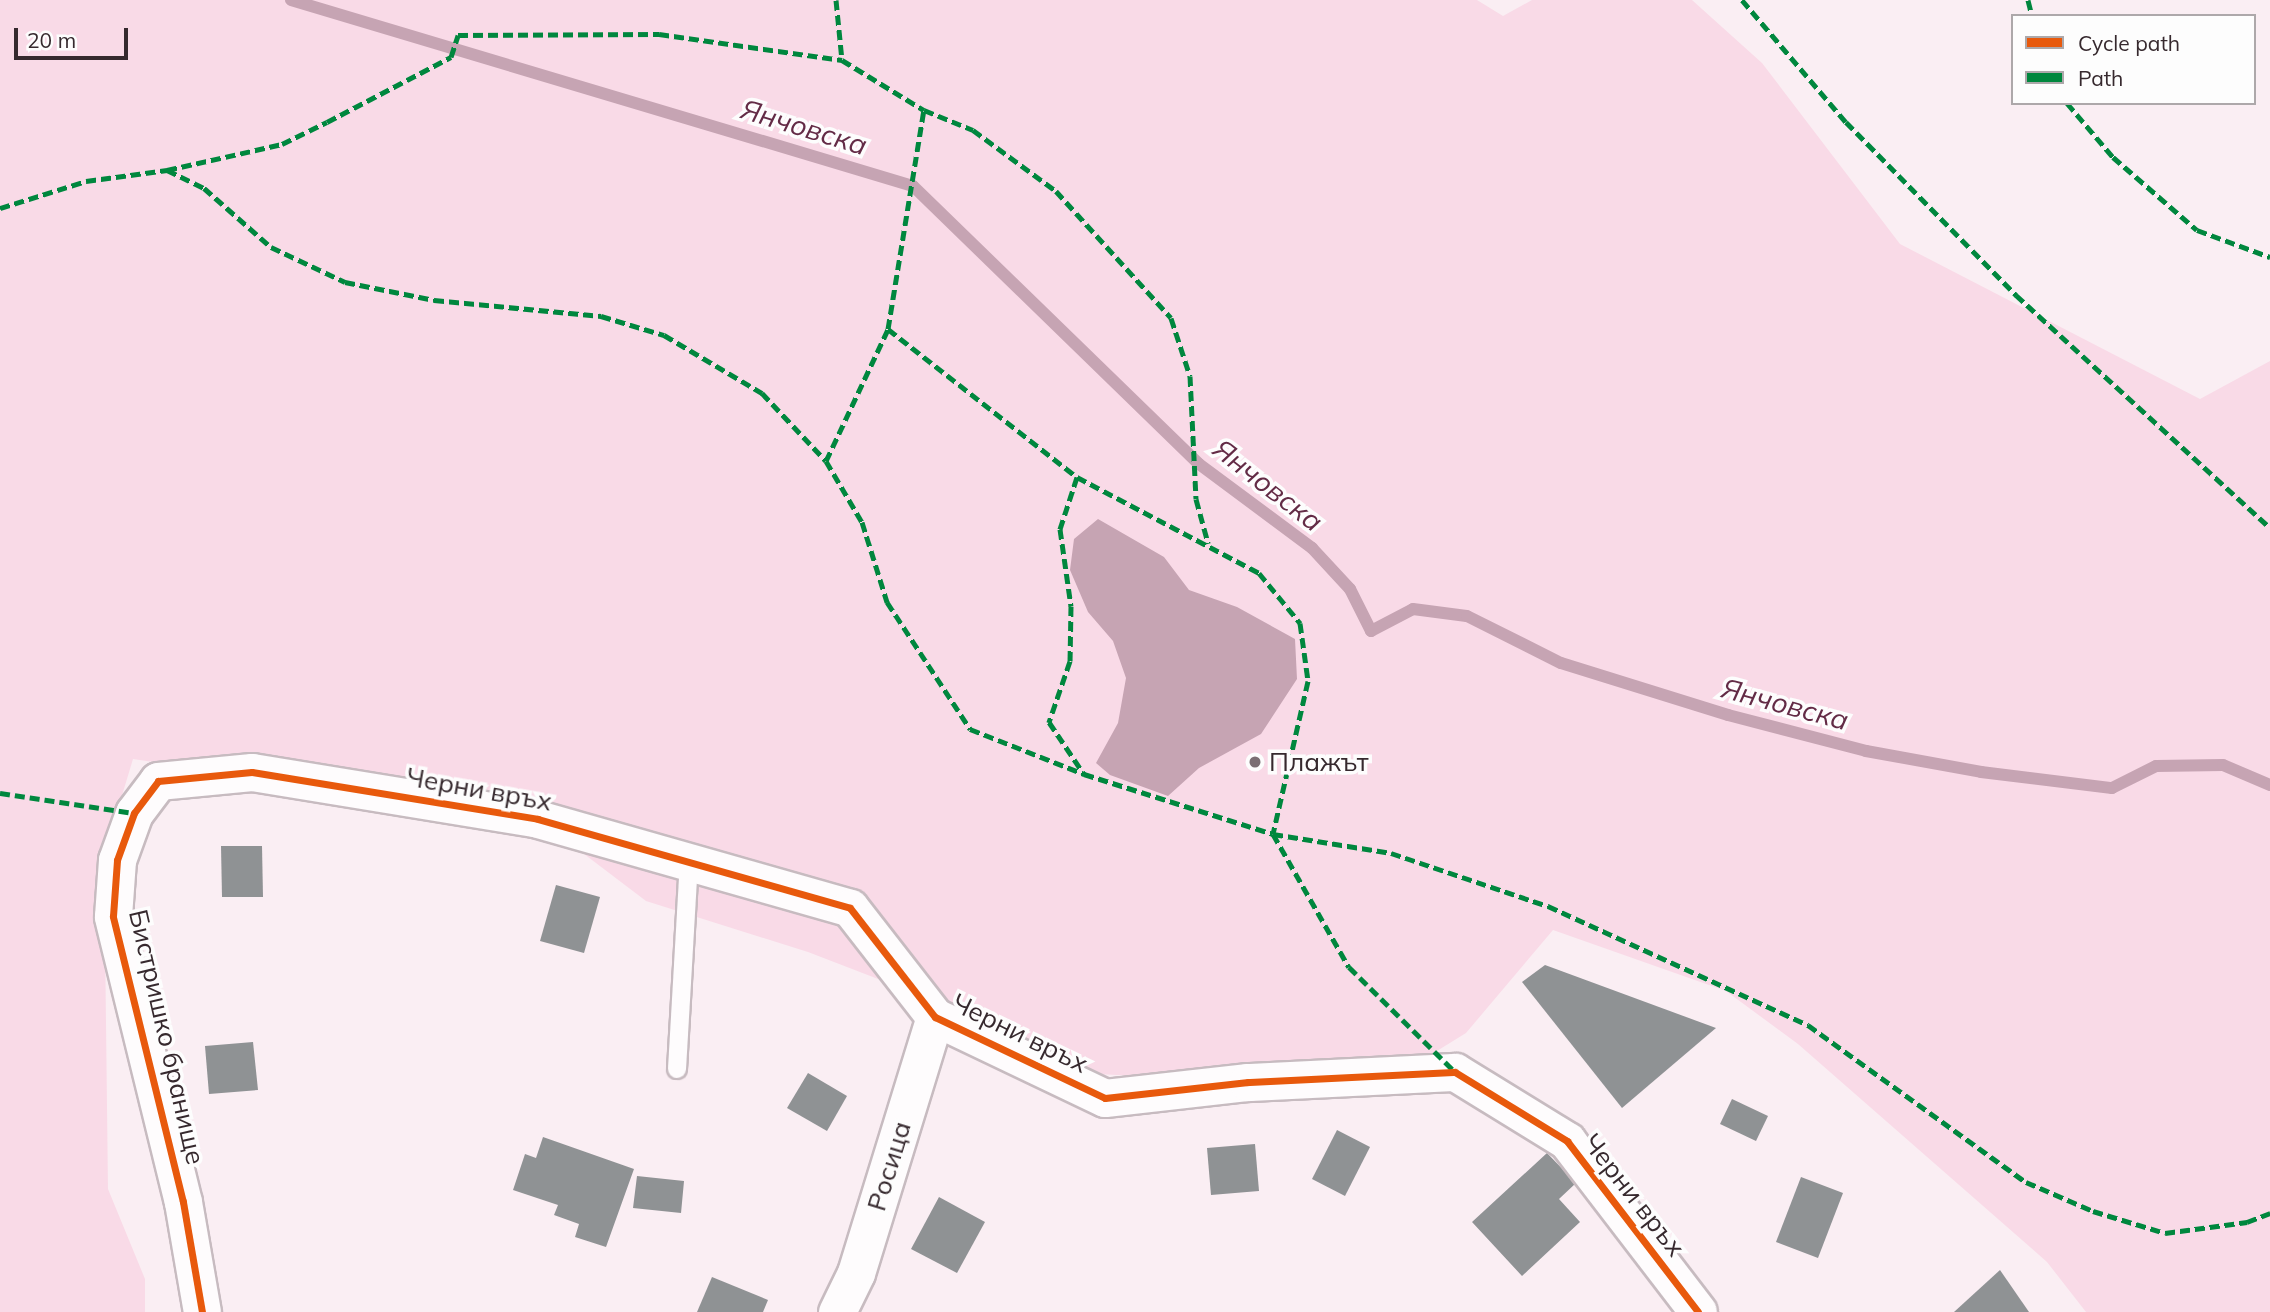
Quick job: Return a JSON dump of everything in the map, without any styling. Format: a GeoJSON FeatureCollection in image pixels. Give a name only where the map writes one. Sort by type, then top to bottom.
{"type":"FeatureCollection","features":[{"type":"Feature","properties":{"kind":"street","name":"Черни връх"},"geometry":{"type":"LineString","coordinates":[[158,781],[252,772],[538,819],[850,908],[935,1017],[1105,1098],[1248,1082],[1455,1072],[1567,1141],[1698,1312]]}},
{"type":"Feature","properties":{"kind":"street","name":"Бистришко бранище"},"geometry":{"type":"LineString","coordinates":[[158,781],[134,813],[117,860],[113,916],[183,1202],[202,1312]]}},
{"type":"Feature","properties":{"kind":"street","name":"Росица"},"geometry":{"type":"LineString","coordinates":[[837,1312],[856,1273],[935,1017]]}},
{"type":"Feature","properties":{"kind":"lane"},"geometry":{"type":"LineString","coordinates":[[677,1069],[689,862]]}},
{"type":"Feature","properties":{"kind":"shaded area"},"geometry":{"type":"Polygon","coordinates":[[[0,0],[1477,0],[1503,16],[1532,0],[1692,0],[1762,63],[1900,244],[2200,399],[2270,361],[2270,1312],[2086,1312],[2047,1262],[1798,1044],[1726,991],[1553,930],[1466,1033],[1377,1088],[1077,1073],[982,1019],[808,952],[646,901],[538,819],[133,759],[104,855],[108,1189],[145,1279],[145,1312],[0,1312],[0,0]]]}},
{"type":"Feature","properties":{"kind":"shaded area"},"geometry":{"type":"Polygon","coordinates":[[[1098,519],[1164,557],[1189,590],[1237,607],[1295,639],[1297,679],[1261,734],[1199,768],[1168,796],[1110,775],[1096,763],[1118,723],[1126,678],[1113,641],[1088,612],[1070,570],[1074,539],[1098,519]]]}},
{"type":"Feature","properties":{"kind":"building"},"geometry":{"type":"Polygon","coordinates":[[[221,846],[262,846],[263,897],[222,897],[221,846]]]}},
{"type":"Feature","properties":{"kind":"building"},"geometry":{"type":"Polygon","coordinates":[[[556,885],[600,897],[584,953],[540,941],[556,885]]]}},
{"type":"Feature","properties":{"kind":"building"},"geometry":{"type":"Polygon","coordinates":[[[1545,965],[1716,1028],[1622,1108],[1522,982],[1545,965]]]}},
{"type":"Feature","properties":{"kind":"building"},"geometry":{"type":"Polygon","coordinates":[[[253,1042],[258,1090],[209,1094],[205,1046],[253,1042]]]}},
{"type":"Feature","properties":{"kind":"building"},"geometry":{"type":"Polygon","coordinates":[[[808,1073],[847,1096],[827,1131],[787,1108],[808,1073]]]}},
{"type":"Feature","properties":{"kind":"building"},"geometry":{"type":"Polygon","coordinates":[[[1732,1099],[1768,1116],[1756,1141],[1720,1124],[1732,1099]]]}},
{"type":"Feature","properties":{"kind":"building"},"geometry":{"type":"Polygon","coordinates":[[[1337,1130],[1370,1147],[1345,1196],[1312,1179],[1337,1130]]]}},
{"type":"Feature","properties":{"kind":"building"},"geometry":{"type":"Polygon","coordinates":[[[543,1137],[634,1169],[606,1247],[575,1237],[579,1224],[554,1215],[558,1205],[513,1190],[525,1154],[536,1158],[543,1137]]]}},
{"type":"Feature","properties":{"kind":"building"},"geometry":{"type":"Polygon","coordinates":[[[1255,1144],[1259,1191],[1211,1195],[1207,1148],[1255,1144]]]}},
{"type":"Feature","properties":{"kind":"building"},"geometry":{"type":"Polygon","coordinates":[[[1547,1153],[1576,1183],[1559,1199],[1580,1222],[1522,1276],[1472,1222],[1547,1153]]]}},
{"type":"Feature","properties":{"kind":"building"},"geometry":{"type":"Polygon","coordinates":[[[637,1176],[684,1181],[681,1213],[633,1208],[637,1176]]]}},
{"type":"Feature","properties":{"kind":"building"},"geometry":{"type":"Polygon","coordinates":[[[1801,1177],[1843,1193],[1818,1258],[1776,1242],[1801,1177]]]}},
{"type":"Feature","properties":{"kind":"building"},"geometry":{"type":"Polygon","coordinates":[[[939,1197],[985,1222],[957,1273],[911,1249],[939,1197]]]}},
{"type":"Feature","properties":{"kind":"building"},"geometry":{"type":"Polygon","coordinates":[[[2000,1270],[2029,1312],[1954,1312],[2000,1270]]]}},
{"type":"Feature","properties":{"kind":"building"},"geometry":{"type":"Polygon","coordinates":[[[712,1277],[768,1300],[763,1312],[697,1312],[712,1277]]]}},
{"type":"Feature","properties":{"kind":"waterway","name":"Янчовска"},"geometry":{"type":"LineString","coordinates":[[291,0],[913,186],[1199,464],[1312,548],[1350,589],[1371,631],[1413,609],[1467,616],[1561,663],[1728,715],[1866,751],[1981,772],[2112,788],[2156,766],[2223,765],[2270,785]]}},
{"type":"Feature","properties":{"kind":"marked path"},"geometry":{"type":"LineString","coordinates":[[836,0],[842,60]]}},
{"type":"Feature","properties":{"kind":"marked path"},"geometry":{"type":"LineString","coordinates":[[1742,0],[1846,122],[2016,295],[2270,528]]}},
{"type":"Feature","properties":{"kind":"marked path"},"geometry":{"type":"LineString","coordinates":[[2028,0],[2032,14]]}},
{"type":"Feature","properties":{"kind":"marked path"},"geometry":{"type":"LineString","coordinates":[[167,170],[282,144],[451,57],[458,35],[659,34],[842,60],[924,110],[973,130],[1056,191],[1171,318],[1190,376],[1196,499],[1208,543]]}},
{"type":"Feature","properties":{"kind":"marked path"},"geometry":{"type":"LineString","coordinates":[[2069,105],[2113,157],[2197,230],[2270,257]]}},
{"type":"Feature","properties":{"kind":"marked path"},"geometry":{"type":"LineString","coordinates":[[826,461],[888,329],[924,110]]}},
{"type":"Feature","properties":{"kind":"marked path"},"geometry":{"type":"LineString","coordinates":[[0,208],[86,181],[167,170],[204,188],[271,247],[345,282],[434,300],[601,316],[664,335],[762,393],[826,461],[862,522],[887,602],[970,729],[1084,774],[1273,834],[1391,853],[1548,906],[1808,1025],[2026,1182],[2093,1211],[2165,1233],[2247,1222],[2270,1213]]}},
{"type":"Feature","properties":{"kind":"marked path"},"geometry":{"type":"LineString","coordinates":[[888,329],[1077,477],[1259,573],[1300,623],[1308,681],[1273,834],[1349,967],[1455,1072]]}},
{"type":"Feature","properties":{"kind":"marked path"},"geometry":{"type":"LineString","coordinates":[[1077,477],[1060,529],[1071,606],[1070,661],[1049,722],[1084,774]]}},
{"type":"Feature","properties":{"kind":"marked path"},"geometry":{"type":"LineString","coordinates":[[0,793],[134,813]]}},
{"type":"Feature","properties":{"kind":"cycle path"},"geometry":{"type":"LineString","coordinates":[[202,1312],[183,1202],[113,916],[117,860],[134,813],[158,781],[252,772],[538,819],[850,908],[935,1017],[1105,1098],[1248,1082],[1455,1072],[1567,1141],[1698,1312]]}},
{"type":"Feature","properties":{"kind":"place","name":"Плажът"},"geometry":{"type":"Point","coordinates":[1255,762]}}]}
